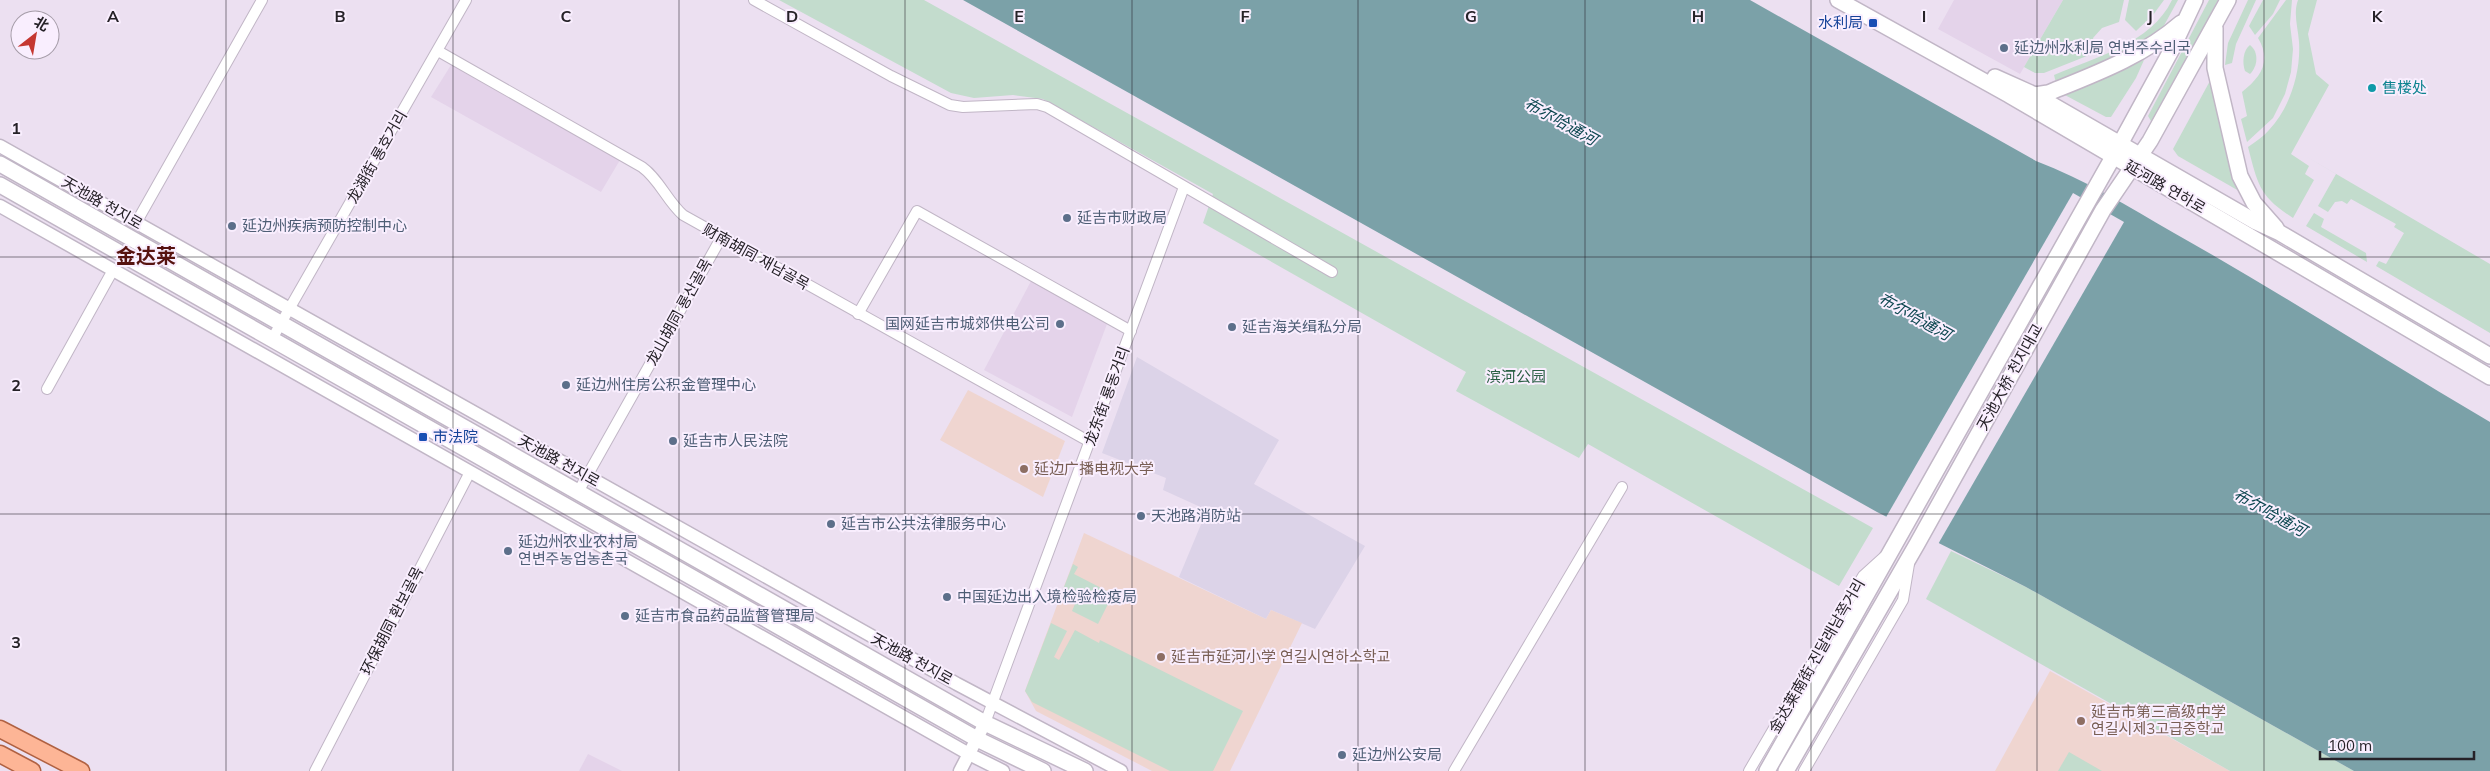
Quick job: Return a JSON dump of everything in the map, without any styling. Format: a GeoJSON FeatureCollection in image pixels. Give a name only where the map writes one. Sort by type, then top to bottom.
{"type":"FeatureCollection","features":[{"type":"Feature","properties":{"kind":"main road","name":"延河路 연하로"},"geometry":{"type":"LineString","coordinates":[[1838,0],[2009,95],[2117,150]]}},
{"type":"Feature","properties":{"kind":"main road","name":"延河路 연하로"},"geometry":{"type":"LineString","coordinates":[[1859,0],[1973,66],[2035,95],[2117,150],[2490,377]]}},
{"type":"Feature","properties":{"kind":"main road","name":"天池大桥 천지대교"},"geometry":{"type":"LineString","coordinates":[[1897,541],[2117,150],[2188,17],[2195,0]]}},
{"type":"Feature","properties":{"kind":"main road","name":"天池大桥 천지대교"},"geometry":{"type":"LineString","coordinates":[[1913,550],[2103,210],[2159,126],[2228,0]]}},
{"type":"Feature","properties":{"kind":"main road"},"geometry":{"type":"LineString","coordinates":[[2035,95],[2048,93],[2142,52],[2164,38],[2188,17]]}},
{"type":"Feature","properties":{"kind":"main road"},"geometry":{"type":"LineString","coordinates":[[2215,25],[2215,68],[2240,176],[2254,204],[2280,233]]}},
{"type":"Feature","properties":{"kind":"main road","name":"延河路 연하로"},"geometry":{"type":"LineString","coordinates":[[2135,161],[2280,233],[2490,356]]}},
{"type":"Feature","properties":{"kind":"main road","name":"天池路 천지로"},"geometry":{"type":"LineString","coordinates":[[0,164],[985,723],[1085,771]]}},
{"type":"Feature","properties":{"kind":"main road"},"geometry":{"type":"LineString","coordinates":[[0,185],[977,739],[1043,771]]}},
{"type":"Feature","properties":{"kind":"main road","name":"金达莱南街 진달래남쪽거리"},"geometry":{"type":"LineString","coordinates":[[1767,771],[1897,541]]}},
{"type":"Feature","properties":{"kind":"main road","name":"金达莱南街 진달래남쪽거리"},"geometry":{"type":"LineString","coordinates":[[1786,771],[1913,550]]}},
{"type":"Feature","properties":{"kind":"main road"},"geometry":{"type":"LineString","coordinates":[[0,729],[81,771]]}},
{"type":"Feature","properties":{"kind":"main road"},"geometry":{"type":"LineString","coordinates":[[0,754],[32,771]]}},
{"type":"Feature","properties":{"kind":"street"},"geometry":{"type":"LineString","coordinates":[[136,223],[262,0]]}},
{"type":"Feature","properties":{"kind":"street","name":"龙湖街 룡호거리"},"geometry":{"type":"LineString","coordinates":[[272,339],[466,0]]}},
{"type":"Feature","properties":{"kind":"street"},"geometry":{"type":"LineString","coordinates":[[754,0],[890,76],[950,105],[963,107],[1037,104],[1047,107],[1332,272]]}},
{"type":"Feature","properties":{"kind":"street","name":"财南胡同 재남골목"},"geometry":{"type":"LineString","coordinates":[[438,51],[642,167],[654,178],[664,195],[678,211],[720,238],[1090,442]]}},
{"type":"Feature","properties":{"kind":"street","name":"天池路 천지로"},"geometry":{"type":"LineString","coordinates":[[0,146],[957,684],[1121,771]]}},
{"type":"Feature","properties":{"kind":"street","name":"龙东街 룡동거리"},"geometry":{"type":"LineString","coordinates":[[960,771],[985,723],[1184,187]]}},
{"type":"Feature","properties":{"kind":"street"},"geometry":{"type":"LineString","coordinates":[[0,206],[969,754],[1003,771]]}},
{"type":"Feature","properties":{"kind":"street"},"geometry":{"type":"LineString","coordinates":[[858,314],[917,211],[1131,331]]}},
{"type":"Feature","properties":{"kind":"street","name":"龙山胡同 룡산골목"},"geometry":{"type":"LineString","coordinates":[[578,492],[720,238]]}},
{"type":"Feature","properties":{"kind":"street"},"geometry":{"type":"LineString","coordinates":[[47,389],[113,270]]}},
{"type":"Feature","properties":{"kind":"street","name":"环保胡同 환보골목"},"geometry":{"type":"LineString","coordinates":[[315,771],[470,472]]}},
{"type":"Feature","properties":{"kind":"street"},"geometry":{"type":"LineString","coordinates":[[1454,771],[1622,488]]}},
{"type":"Feature","properties":{"kind":"street","name":"金达莱南街 진달래남쪽거리"},"geometry":{"type":"LineString","coordinates":[[1749,771],[1863,576],[1897,541]]}},
{"type":"Feature","properties":{"kind":"street"},"geometry":{"type":"LineString","coordinates":[[1804,771],[1903,600],[1913,550]]}},
{"type":"Feature","properties":{"kind":"shaded area","name":"延边州水利局 연변주수리국"},"geometry":{"type":"Polygon","coordinates":[[[1954,0],[2063,0],[2020,74],[1938,29],[1954,0]]]}},
{"type":"Feature","properties":{"kind":"shaded area"},"geometry":{"type":"Polygon","coordinates":[[[451,65],[620,160],[601,192],[431,97],[451,65]]]}},
{"type":"Feature","properties":{"kind":"shaded area"},"geometry":{"type":"Polygon","coordinates":[[[1031,281],[1107,324],[1072,417],[984,370],[1031,281]]]}},
{"type":"Feature","properties":{"kind":"shaded area"},"geometry":{"type":"Polygon","coordinates":[[[1137,357],[1279,440],[1254,484],[1365,546],[1315,629],[1271,610],[1266,619],[1179,577],[1207,510],[1163,490],[1166,478],[1102,453],[1137,357]]]}},
{"type":"Feature","properties":{"kind":"shaded area","name":"延边广播电视大学"},"geometry":{"type":"Polygon","coordinates":[[[968,390],[1065,441],[1043,497],[940,440],[968,390]]]}},
{"type":"Feature","properties":{"kind":"shaded area","name":"延吉市延河小学 연길시연하소학교"},"geometry":{"type":"Polygon","coordinates":[[[1084,533],[1266,619],[1271,610],[1302,623],[1230,771],[1152,771],[1036,711],[1025,691],[1084,533]]]}},
{"type":"Feature","properties":{"kind":"shaded area","name":"延吉市第三高级中学 연길시제3고급중학교"},"geometry":{"type":"Polygon","coordinates":[[[2050,671],[2230,771],[1995,771],[2050,671]]]}},
{"type":"Feature","properties":{"kind":"shaded area"},"geometry":{"type":"Polygon","coordinates":[[[588,754],[622,771],[579,771],[588,754]]]}},
{"type":"Feature","properties":{"kind":"green space","name":"滨河公园"},"geometry":{"type":"Polygon","coordinates":[[[779,0],[924,0],[1873,528],[1839,586],[1588,444],[1579,458],[1456,391],[1466,372],[1203,223],[1213,194],[1043,99],[1013,95],[974,98],[951,93],[779,0]]]}},
{"type":"Feature","properties":{"kind":"green space"},"geometry":{"type":"Polygon","coordinates":[[[2063,0],[2124,0],[2119,22],[2102,28],[2093,38],[2097,52],[2044,73],[2035,73],[2024,67],[2063,0]]]}},
{"type":"Feature","properties":{"kind":"green space"},"geometry":{"type":"Polygon","coordinates":[[[2129,0],[2164,0],[2153,15],[2136,31],[2125,20],[2129,0]]]}},
{"type":"Feature","properties":{"kind":"green space"},"geometry":{"type":"Polygon","coordinates":[[[2172,0],[2178,0],[2161,31],[2139,46],[2056,83],[2054,75],[2104,55],[2136,38],[2150,28],[2163,15],[2172,0]]]}},
{"type":"Feature","properties":{"kind":"green space"},"geometry":{"type":"Polygon","coordinates":[[[2209,0],[2218,0],[2154,120],[2151,121],[2148,116],[2209,0]]]}},
{"type":"Feature","properties":{"kind":"green space"},"geometry":{"type":"Polygon","coordinates":[[[2248,0],[2256,0],[2236,44],[2232,63],[2225,65],[2228,43],[2248,0]]]}},
{"type":"Feature","properties":{"kind":"green space"},"geometry":{"type":"Polygon","coordinates":[[[2263,0],[2280,0],[2273,14],[2255,35],[2249,26],[2263,0]]]}},
{"type":"Feature","properties":{"kind":"green space"},"geometry":{"type":"Polygon","coordinates":[[[2286,0],[2292,0],[2290,24],[2293,49],[2291,72],[2285,94],[2273,118],[2247,142],[2241,119],[2247,116],[2242,92],[2259,74],[2262,68],[2264,54],[2258,38],[2286,0]]]}},
{"type":"Feature","properties":{"kind":"green space"},"geometry":{"type":"Polygon","coordinates":[[[2298,0],[2317,0],[2308,34],[2316,74],[2329,85],[2291,154],[2309,166],[2305,174],[2314,180],[2293,218],[2266,196],[2254,171],[2248,147],[2264,135],[2276,121],[2293,89],[2299,53],[2296,15],[2298,0]]]}},
{"type":"Feature","properties":{"kind":"green space"},"geometry":{"type":"Polygon","coordinates":[[[2250,45],[2255,51],[2256,63],[2250,74],[2245,71],[2243,61],[2246,50],[2250,45]]]}},
{"type":"Feature","properties":{"kind":"green space"},"geometry":{"type":"Polygon","coordinates":[[[2144,60],[2136,78],[2111,117],[2106,117],[2063,94],[2144,60]]]}},
{"type":"Feature","properties":{"kind":"green space"},"geometry":{"type":"Polygon","coordinates":[[[2211,79],[2241,190],[2239,191],[2178,156],[2173,149],[2211,79]]]}},
{"type":"Feature","properties":{"kind":"green space"},"geometry":{"type":"Polygon","coordinates":[[[2302,154],[2490,264],[2490,333],[2376,266],[2379,261],[2386,264],[2404,233],[2394,227],[2396,224],[2351,199],[2347,204],[2342,201],[2335,202],[2328,212],[2318,206],[2336,174],[2302,154]]]}},
{"type":"Feature","properties":{"kind":"green space"},"geometry":{"type":"Polygon","coordinates":[[[2314,213],[2324,219],[2321,227],[2366,253],[2367,262],[2306,226],[2314,213]]]}},
{"type":"Feature","properties":{"kind":"green space"},"geometry":{"type":"Polygon","coordinates":[[[1951,551],[2026,587],[2354,771],[2230,771],[1926,599],[1951,551]]]}},
{"type":"Feature","properties":{"kind":"green space"},"geometry":{"type":"Polygon","coordinates":[[[1073,564],[1078,567],[1074,574],[1113,594],[1098,624],[1072,611],[1075,604],[1060,597],[1073,564]]]}},
{"type":"Feature","properties":{"kind":"green space"},"geometry":{"type":"Polygon","coordinates":[[[1051,623],[1067,631],[1054,657],[1059,660],[1075,630],[1099,643],[1100,640],[1243,711],[1213,771],[1170,771],[1032,702],[1025,691],[1051,623]]]}},
{"type":"Feature","properties":{"kind":"green space"},"geometry":{"type":"Polygon","coordinates":[[[2069,752],[2102,771],[2058,771],[2069,752]]]}},
{"type":"Feature","properties":{"kind":"water","name":"布尔哈通河"},"geometry":{"type":"Polygon","coordinates":[[[963,0],[1750,0],[2036,161],[2071,176],[2123,204],[2254,279],[2490,422],[2490,771],[2354,771],[2026,587],[1877,512],[963,0]]]}},
{"type":"Feature","properties":{"kind":"pier"},"geometry":{"type":"Polygon","coordinates":[[[2073,193],[2124,222],[1937,546],[1885,519],[2073,193]]]}},
{"type":"Feature","properties":{"kind":"place","name":"水利局"},"geometry":{"type":"Point","coordinates":[1873,23]}},
{"type":"Feature","properties":{"kind":"place","name":"延边州水利局 연변주수리국"},"geometry":{"type":"Point","coordinates":[2004,48]}},
{"type":"Feature","properties":{"kind":"place","name":"售楼处"},"geometry":{"type":"Point","coordinates":[2372,88]}},
{"type":"Feature","properties":{"kind":"place","name":"延吉市财政局"},"geometry":{"type":"Point","coordinates":[1067,218]}},
{"type":"Feature","properties":{"kind":"place","name":"延边州疾病预防控制中心"},"geometry":{"type":"Point","coordinates":[232,226]}},
{"type":"Feature","properties":{"kind":"place","name":"国网延吉市城郊供电公司"},"geometry":{"type":"Point","coordinates":[1060,324]}},
{"type":"Feature","properties":{"kind":"place","name":"延吉海关缉私分局"},"geometry":{"type":"Point","coordinates":[1232,327]}},
{"type":"Feature","properties":{"kind":"place","name":"延边州住房公积金管理中心"},"geometry":{"type":"Point","coordinates":[566,385]}},
{"type":"Feature","properties":{"kind":"place","name":"市法院"},"geometry":{"type":"Point","coordinates":[423,437]}},
{"type":"Feature","properties":{"kind":"place","name":"延吉市人民法院"},"geometry":{"type":"Point","coordinates":[673,441]}},
{"type":"Feature","properties":{"kind":"place","name":"延边广播电视大学"},"geometry":{"type":"Point","coordinates":[1024,469]}},
{"type":"Feature","properties":{"kind":"place","name":"天池路消防站"},"geometry":{"type":"Point","coordinates":[1141,516]}},
{"type":"Feature","properties":{"kind":"place","name":"延吉市公共法律服务中心"},"geometry":{"type":"Point","coordinates":[831,524]}},
{"type":"Feature","properties":{"kind":"place","name":"延边州农业农村局 연변주농업농촌국"},"geometry":{"type":"Point","coordinates":[508,551]}},
{"type":"Feature","properties":{"kind":"place","name":"中国延边出入境检验检疫局"},"geometry":{"type":"Point","coordinates":[947,597]}},
{"type":"Feature","properties":{"kind":"place","name":"延吉市食品药品监督管理局"},"geometry":{"type":"Point","coordinates":[625,616]}},
{"type":"Feature","properties":{"kind":"place","name":"延吉市延河小学 연길시연하소학교"},"geometry":{"type":"Point","coordinates":[1161,657]}},
{"type":"Feature","properties":{"kind":"place","name":"延吉市第三高级中学 연길시제3고급중학교"},"geometry":{"type":"Point","coordinates":[2081,721]}},
{"type":"Feature","properties":{"kind":"place","name":"延边州公安局"},"geometry":{"type":"Point","coordinates":[1342,755]}},
{"type":"Feature","properties":{"kind":"district","name":"金达莱"},"geometry":{"type":"Point","coordinates":[146,256]}}]}
